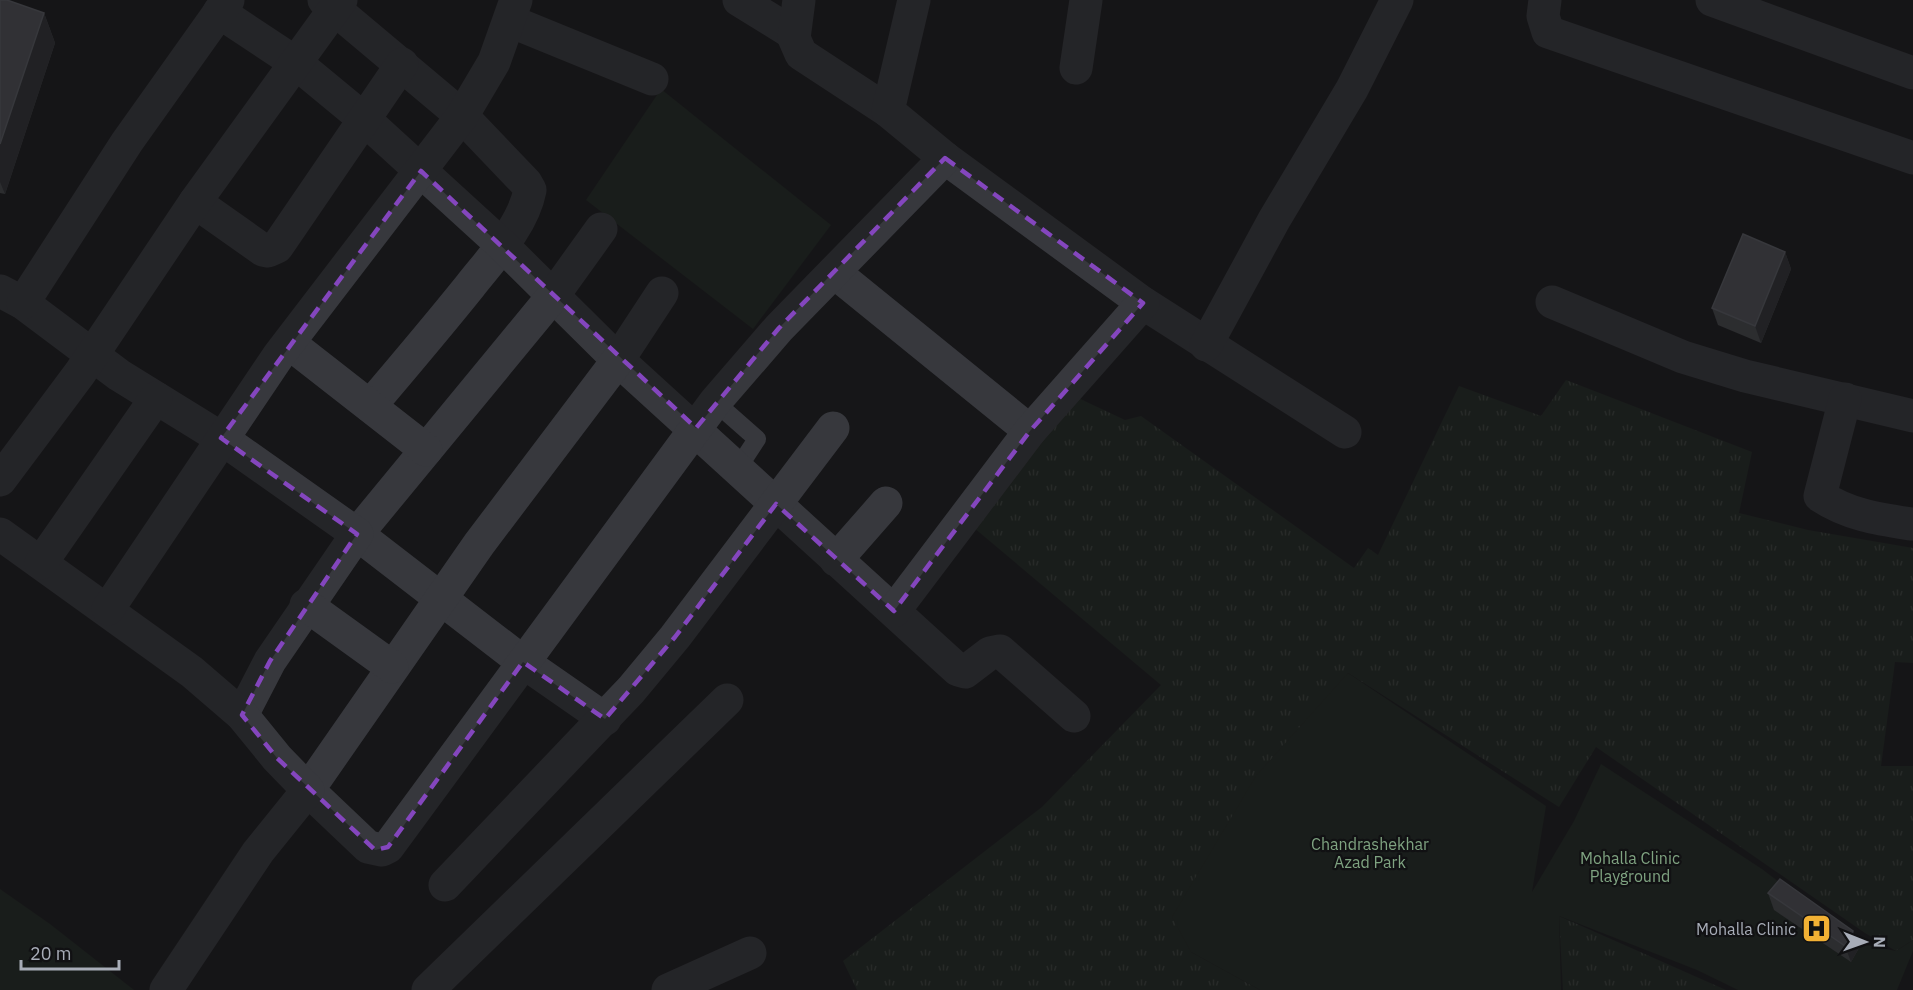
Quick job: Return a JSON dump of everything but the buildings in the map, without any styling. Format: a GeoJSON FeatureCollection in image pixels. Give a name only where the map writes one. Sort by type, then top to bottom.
{"type":"FeatureCollection","features":[{"type":"Feature","properties":{"kind":"street"},"geometry":{"type":"LineString","coordinates":[[739,0],[794,34]]}},
{"type":"Feature","properties":{"kind":"street"},"geometry":{"type":"LineString","coordinates":[[799,0],[794,34],[796,47],[801,54],[888,111],[945,158],[1143,303],[1345,432]]}},
{"type":"Feature","properties":{"kind":"street"},"geometry":{"type":"LineString","coordinates":[[888,111],[914,0]]}},
{"type":"Feature","properties":{"kind":"street"},"geometry":{"type":"LineString","coordinates":[[1076,68],[1086,0]]}},
{"type":"Feature","properties":{"kind":"street"},"geometry":{"type":"LineString","coordinates":[[1206,345],[1274,220],[1352,89],[1397,0]]}},
{"type":"Feature","properties":{"kind":"street"},"geometry":{"type":"LineString","coordinates":[[1545,0],[1543,16],[1548,32],[1913,158]]}},
{"type":"Feature","properties":{"kind":"street"},"geometry":{"type":"LineString","coordinates":[[1712,0],[1913,73]]}},
{"type":"Feature","properties":{"kind":"street"},"geometry":{"type":"LineString","coordinates":[[0,480],[92,356],[195,202],[296,63],[333,3],[462,116],[530,190],[527,202],[502,245],[422,346],[370,406]]}},
{"type":"Feature","properties":{"kind":"street"},"geometry":{"type":"LineString","coordinates":[[605,719],[523,662],[357,534],[221,438],[92,356],[12,297],[127,142],[223,6],[365,120],[502,245],[618,360],[696,428],[836,560],[962,672],[990,653],[1000,651],[1074,716]]}},
{"type":"Feature","properties":{"kind":"street"},"geometry":{"type":"LineString","coordinates":[[108,609],[221,438],[289,343],[462,116],[494,62],[513,11],[652,79]]}},
{"type":"Feature","properties":{"kind":"street"},"geometry":{"type":"LineString","coordinates":[[195,202],[263,250],[278,248],[402,64]]}},
{"type":"Feature","properties":{"kind":"street"},"geometry":{"type":"LineString","coordinates":[[0,534],[108,609],[192,672],[242,715],[277,758],[368,847],[382,850],[388,847],[715,402],[779,328],[945,158]]}},
{"type":"Feature","properties":{"kind":"street"},"geometry":{"type":"LineString","coordinates":[[242,715],[270,661],[306,605],[357,534],[553,296],[601,229]]}},
{"type":"Feature","properties":{"kind":"street"},"geometry":{"type":"LineString","coordinates":[[834,272],[1030,431]]}},
{"type":"Feature","properties":{"kind":"street"},"geometry":{"type":"LineString","coordinates":[[166,990],[258,852],[308,790],[392,666],[486,534],[618,360],[662,293]]}},
{"type":"Feature","properties":{"kind":"street"},"geometry":{"type":"LineString","coordinates":[[894,611],[1030,431],[1143,303]]}},
{"type":"Feature","properties":{"kind":"street"},"geometry":{"type":"LineString","coordinates":[[1552,303],[1683,357],[1745,376],[1913,416]]}},
{"type":"Feature","properties":{"kind":"street"},"geometry":{"type":"LineString","coordinates":[[289,343],[426,450]]}},
{"type":"Feature","properties":{"kind":"street"},"geometry":{"type":"LineString","coordinates":[[41,563],[156,398]]}},
{"type":"Feature","properties":{"kind":"street"},"geometry":{"type":"LineString","coordinates":[[1845,399],[1820,496],[1839,508],[1859,516],[1911,524]]}},
{"type":"Feature","properties":{"kind":"street"},"geometry":{"type":"LineString","coordinates":[[446,885],[605,719],[675,637],[833,428]]}},
{"type":"Feature","properties":{"kind":"street"},"geometry":{"type":"LineString","coordinates":[[836,560],[886,503]]}},
{"type":"Feature","properties":{"kind":"street"},"geometry":{"type":"LineString","coordinates":[[306,605],[392,666]]}},
{"type":"Feature","properties":{"kind":"street"},"geometry":{"type":"LineString","coordinates":[[428,990],[727,700]]}},
{"type":"Feature","properties":{"kind":"street"},"geometry":{"type":"LineString","coordinates":[[668,990],[750,953]]}},
{"type":"Feature","properties":{"kind":"lane"},"geometry":{"type":"LineString","coordinates":[[715,402],[757,438],[738,468]]}},
{"type":"Feature","properties":{"kind":"highlighted area"},"geometry":{"type":"Polygon","coordinates":[[[945,158],[1143,303],[1030,431],[894,611],[776,504],[675,637],[605,719],[523,662],[388,847],[375,850],[277,758],[242,715],[270,661],[357,534],[221,438],[421,171],[696,428],[779,328],[945,158]]]}},
{"type":"Feature","properties":{"kind":"green space"},"geometry":{"type":"Polygon","coordinates":[[[661,89],[831,225],[753,329],[586,200],[661,89]]]}},
{"type":"Feature","properties":{"kind":"green space"},"geometry":{"type":"Polygon","coordinates":[[[1566,380],[1752,452],[1739,513],[1808,530],[1913,548],[1913,663],[1895,662],[1881,766],[1913,766],[1913,940],[1896,951],[1865,933],[1596,747],[1559,807],[1348,673],[1191,952],[1260,990],[857,990],[843,961],[1042,807],[1161,685],[967,522],[1076,397],[1125,420],[1141,416],[1354,568],[1368,548],[1378,555],[1459,386],[1541,416],[1566,380]]]}},
{"type":"Feature","properties":{"kind":"green space","name":"Chandrashekhar Azad Park"},"geometry":{"type":"Polygon","coordinates":[[[1348,673],[1546,806],[1532,892],[1574,821],[1601,764],[1762,869],[1861,944],[1896,951],[1913,940],[1913,951],[1897,990],[1738,990],[1697,970],[1559,916],[1561,990],[1260,990],[1191,952],[1172,917],[1256,776],[1348,673]]]}},
{"type":"Feature","properties":{"kind":"green space"},"geometry":{"type":"Polygon","coordinates":[[[0,889],[50,924],[134,990],[0,990],[0,889]]]}},
{"type":"Feature","properties":{"kind":"green space"},"geometry":{"type":"Polygon","coordinates":[[[1559,916],[1726,990],[1563,990],[1559,916]]]}},
{"type":"Feature","properties":{"kind":"place","name":"Mohalla Clinic"},"geometry":{"type":"Point","coordinates":[1817,929]}},
{"type":"Feature","properties":{"kind":"park label","name":"Mohalla Clinic Playground"},"geometry":{"type":"Point","coordinates":[1630,867]}}]}
